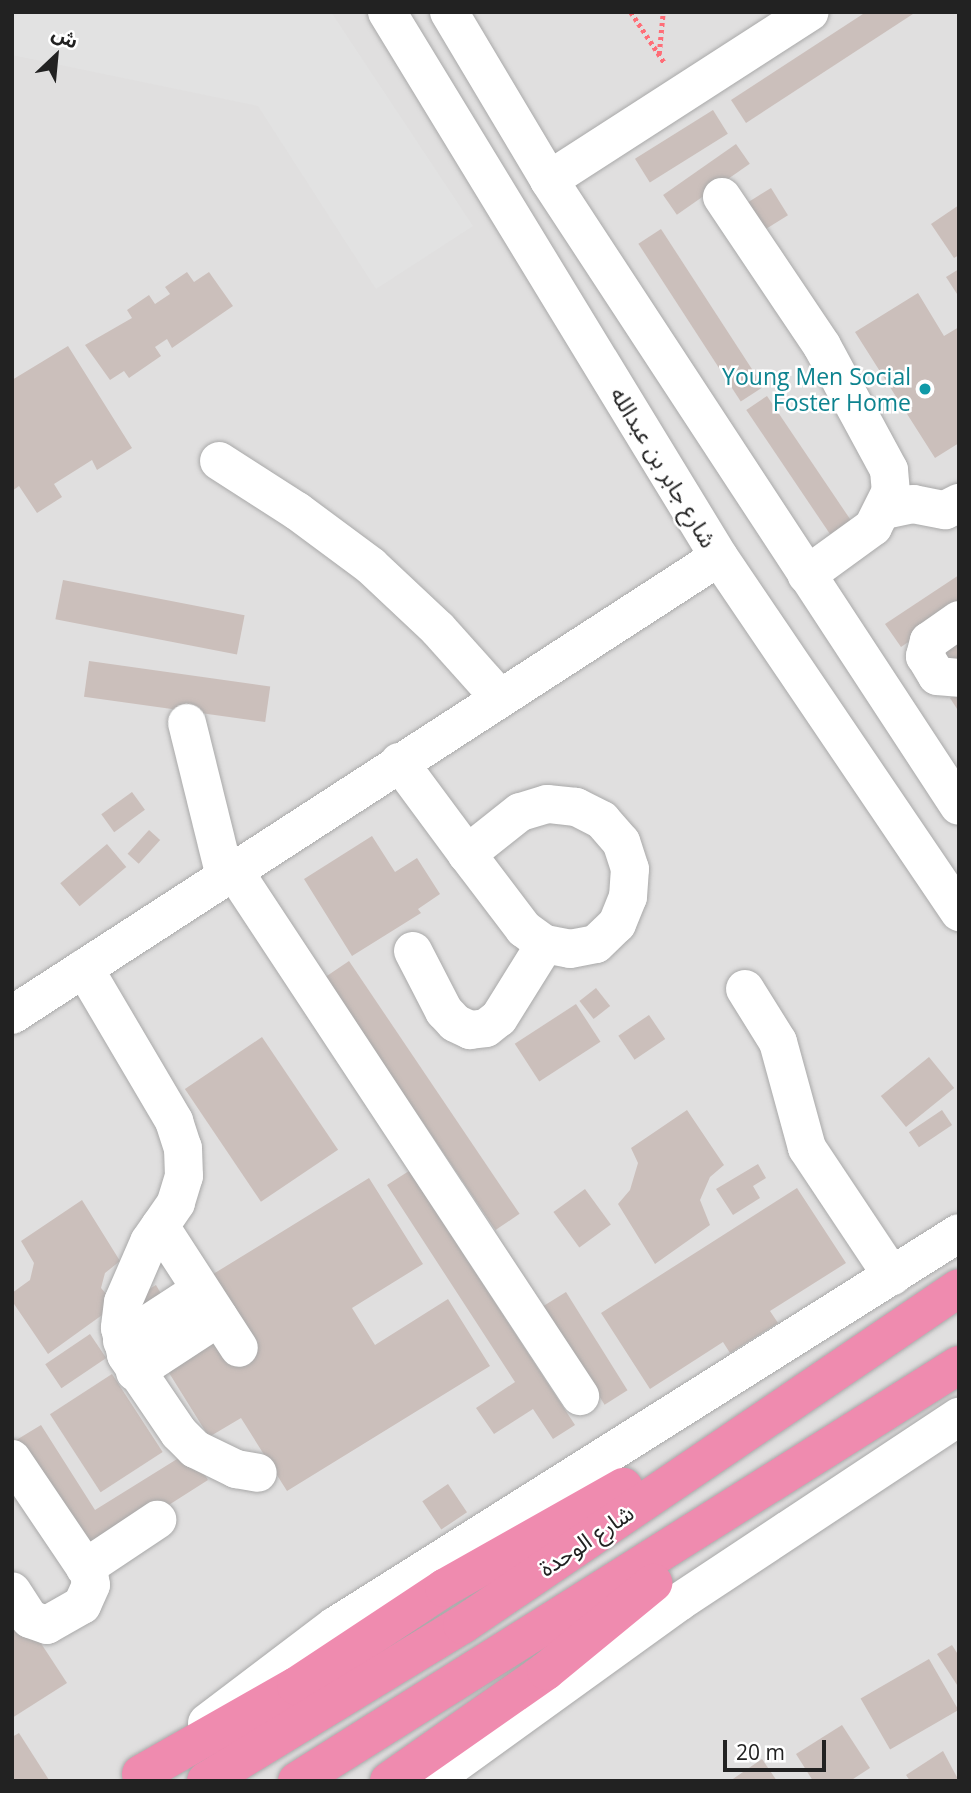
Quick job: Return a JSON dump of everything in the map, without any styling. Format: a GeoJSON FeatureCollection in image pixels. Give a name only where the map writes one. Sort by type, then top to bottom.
{"type":"FeatureCollection","features":[{"type":"Feature","properties":{"kind":"highway","name":"شارع الوحدة"},"geometry":{"type":"LineString","coordinates":[[206,1781],[463,1625],[833,1370],[959,1288]]}},
{"type":"Feature","properties":{"kind":"highway"},"geometry":{"type":"LineString","coordinates":[[297,1781],[959,1365]]}},
{"type":"Feature","properties":{"kind":"highway"},"geometry":{"type":"LineString","coordinates":[[136,1777],[296,1686],[444,1588],[833,1370]]}},
{"type":"Feature","properties":{"kind":"highway"},"geometry":{"type":"LineString","coordinates":[[388,1781],[577,1647],[764,1490]]}},
{"type":"Feature","properties":{"kind":"street","name":"شارع جابر بن عبدالله"},"geometry":{"type":"LineString","coordinates":[[387,12],[719,557],[955,902]]}},
{"type":"Feature","properties":{"kind":"street"},"geometry":{"type":"LineString","coordinates":[[449,12],[549,180],[957,799]]}},
{"type":"Feature","properties":{"kind":"street"},"geometry":{"type":"LineString","coordinates":[[549,180],[810,12]]}},
{"type":"Feature","properties":{"kind":"street"},"geometry":{"type":"LineString","coordinates":[[722,197],[822,346],[889,470],[891,491],[885,510],[873,527],[807,575]]}},
{"type":"Feature","properties":{"kind":"street"},"geometry":{"type":"LineString","coordinates":[[219,461],[297,511],[370,566],[438,629],[500,698]]}},
{"type":"Feature","properties":{"kind":"street"},"geometry":{"type":"LineString","coordinates":[[885,510],[913,504],[946,510],[959,503]]}},
{"type":"Feature","properties":{"kind":"street"},"geometry":{"type":"LineString","coordinates":[[12,1014],[719,557]]}},
{"type":"Feature","properties":{"kind":"street"},"geometry":{"type":"LineString","coordinates":[[959,620],[929,641],[925,656],[937,676],[959,678]]}},
{"type":"Feature","properties":{"kind":"street"},"geometry":{"type":"LineString","coordinates":[[187,723],[229,873],[580,1396]]}},
{"type":"Feature","properties":{"kind":"street"},"geometry":{"type":"LineString","coordinates":[[399,762],[467,854],[524,929],[545,944],[570,949],[596,944],[617,924],[628,897],[630,869],[621,842],[601,820],[584,811],[547,804],[520,812],[467,854]]}},
{"type":"Feature","properties":{"kind":"street"},"geometry":{"type":"LineString","coordinates":[[413,951],[444,1011],[455,1024],[470,1030],[486,1028],[499,1017],[545,944]]}},
{"type":"Feature","properties":{"kind":"street"},"geometry":{"type":"LineString","coordinates":[[84,968],[174,1121],[183,1148],[184,1176],[176,1203],[160,1226],[123,1302],[129,1357],[195,1450],[236,1469],[258,1473]]}},
{"type":"Feature","properties":{"kind":"street"},"geometry":{"type":"LineString","coordinates":[[745,989],[778,1042],[807,1148],[892,1276]]}},
{"type":"Feature","properties":{"kind":"street"},"geometry":{"type":"LineString","coordinates":[[129,1357],[219,1318],[160,1226]]}},
{"type":"Feature","properties":{"kind":"street"},"geometry":{"type":"LineString","coordinates":[[136,1777],[335,1626],[959,1233]]}},
{"type":"Feature","properties":{"kind":"street"},"geometry":{"type":"LineString","coordinates":[[431,1781],[679,1602],[943,1437],[959,1417]]}},
{"type":"Feature","properties":{"kind":"street"},"geometry":{"type":"LineString","coordinates":[[12,1459],[25,1504],[85,1568],[91,1585],[88,1595],[54,1622],[30,1619],[12,1591]]}},
{"type":"Feature","properties":{"kind":"street"},"geometry":{"type":"LineString","coordinates":[[85,1568],[157,1520]]}},
{"type":"Feature","properties":{"kind":"path"},"geometry":{"type":"LineString","coordinates":[[631,12],[684,92]]}},
{"type":"Feature","properties":{"kind":"path"},"geometry":{"type":"LineString","coordinates":[[659,54],[663,12]]}},
{"type":"Feature","properties":{"kind":"shaded area"},"geometry":{"type":"Polygon","coordinates":[[[12,12],[959,12],[959,1781],[12,1781],[12,12]]]}},
{"type":"Feature","properties":{"kind":"shaded area"},"geometry":{"type":"Polygon","coordinates":[[[12,12],[331,12],[473,226],[376,289],[258,106],[12,55],[12,12]]]}},
{"type":"Feature","properties":{"kind":"building"},"geometry":{"type":"Polygon","coordinates":[[[866,12],[916,12],[746,123],[731,100],[866,12]]]}},
{"type":"Feature","properties":{"kind":"building"},"geometry":{"type":"Polygon","coordinates":[[[713,110],[728,134],[650,182],[635,159],[713,110]]]}},
{"type":"Feature","properties":{"kind":"building"},"geometry":{"type":"Polygon","coordinates":[[[736,144],[750,164],[677,215],[663,195],[736,144]]]}},
{"type":"Feature","properties":{"kind":"building"},"geometry":{"type":"Polygon","coordinates":[[[771,188],[788,215],[765,229],[748,202],[771,188]]]}},
{"type":"Feature","properties":{"kind":"building"},"geometry":{"type":"Polygon","coordinates":[[[959,205],[959,255],[954,258],[931,224],[959,205]]]}},
{"type":"Feature","properties":{"kind":"building"},"geometry":{"type":"Polygon","coordinates":[[[661,229],[763,387],[741,401],[638,244],[661,229]]]}},
{"type":"Feature","properties":{"kind":"building"},"geometry":{"type":"Polygon","coordinates":[[[959,269],[959,297],[946,277],[959,269]]]}},
{"type":"Feature","properties":{"kind":"building"},"geometry":{"type":"Polygon","coordinates":[[[187,272],[194,282],[209,272],[233,306],[172,348],[167,339],[155,347],[161,356],[129,378],[124,371],[110,380],[85,345],[132,318],[127,310],[149,295],[155,304],[170,294],[165,287],[187,272]]]}},
{"type":"Feature","properties":{"kind":"building","name":"Young Men Social Foster Home"},"geometry":{"type":"Polygon","coordinates":[[[918,293],[944,336],[959,327],[959,443],[935,458],[855,332],[918,293]]]}},
{"type":"Feature","properties":{"kind":"building"},"geometry":{"type":"Polygon","coordinates":[[[68,346],[132,448],[97,470],[92,460],[54,484],[62,497],[37,513],[19,486],[12,491],[12,380],[68,346]]]}},
{"type":"Feature","properties":{"kind":"building"},"geometry":{"type":"Polygon","coordinates":[[[767,396],[851,520],[830,534],[746,410],[767,396]]]}},
{"type":"Feature","properties":{"kind":"building"},"geometry":{"type":"Polygon","coordinates":[[[959,575],[959,608],[901,647],[885,624],[959,575]]]}},
{"type":"Feature","properties":{"kind":"building"},"geometry":{"type":"Polygon","coordinates":[[[63,580],[245,615],[237,655],[55,619],[63,580]]]}},
{"type":"Feature","properties":{"kind":"building"},"geometry":{"type":"Polygon","coordinates":[[[959,635],[959,668],[935,650],[959,635]]]}},
{"type":"Feature","properties":{"kind":"building"},"geometry":{"type":"Polygon","coordinates":[[[89,661],[270,686],[265,722],[84,697],[89,661]]]}},
{"type":"Feature","properties":{"kind":"building"},"geometry":{"type":"Polygon","coordinates":[[[959,693],[959,712],[950,698],[959,693]]]}},
{"type":"Feature","properties":{"kind":"building"},"geometry":{"type":"Polygon","coordinates":[[[132,792],[145,810],[114,832],[101,814],[132,792]]]}},
{"type":"Feature","properties":{"kind":"building"},"geometry":{"type":"Polygon","coordinates":[[[149,830],[160,840],[139,864],[128,854],[149,830]]]}},
{"type":"Feature","properties":{"kind":"building"},"geometry":{"type":"Polygon","coordinates":[[[372,836],[395,872],[417,858],[440,894],[418,909],[421,913],[352,956],[304,879],[372,836]]]}},
{"type":"Feature","properties":{"kind":"building"},"geometry":{"type":"Polygon","coordinates":[[[107,844],[126,867],[80,906],[60,883],[107,844]]]}},
{"type":"Feature","properties":{"kind":"building"},"geometry":{"type":"Polygon","coordinates":[[[349,961],[520,1214],[496,1230],[325,977],[349,961]]]}},
{"type":"Feature","properties":{"kind":"building"},"geometry":{"type":"Polygon","coordinates":[[[596,988],[610,1006],[594,1019],[579,1001],[596,988]]]}},
{"type":"Feature","properties":{"kind":"building"},"geometry":{"type":"Polygon","coordinates":[[[576,1004],[601,1042],[539,1081],[515,1044],[576,1004]]]}},
{"type":"Feature","properties":{"kind":"building"},"geometry":{"type":"Polygon","coordinates":[[[649,1015],[665,1039],[635,1060],[618,1036],[649,1015]]]}},
{"type":"Feature","properties":{"kind":"building"},"geometry":{"type":"Polygon","coordinates":[[[262,1037],[338,1150],[261,1202],[185,1089],[262,1037]]]}},
{"type":"Feature","properties":{"kind":"building"},"geometry":{"type":"Polygon","coordinates":[[[929,1057],[954,1088],[906,1127],[881,1096],[929,1057]]]}},
{"type":"Feature","properties":{"kind":"building"},"geometry":{"type":"Polygon","coordinates":[[[687,1110],[724,1165],[710,1177],[700,1200],[710,1225],[655,1264],[618,1204],[630,1190],[638,1163],[631,1148],[687,1110]]]}},
{"type":"Feature","properties":{"kind":"building"},"geometry":{"type":"Polygon","coordinates":[[[942,1110],[952,1125],[919,1147],[909,1132],[942,1110]]]}},
{"type":"Feature","properties":{"kind":"building"},"geometry":{"type":"Polygon","coordinates":[[[758,1164],[766,1178],[753,1186],[760,1198],[733,1215],[716,1189],[758,1164]]]}},
{"type":"Feature","properties":{"kind":"building"},"geometry":{"type":"Polygon","coordinates":[[[409,1171],[575,1425],[553,1439],[533,1409],[494,1434],[476,1408],[515,1382],[387,1185],[409,1171]]]}},
{"type":"Feature","properties":{"kind":"building"},"geometry":{"type":"Polygon","coordinates":[[[369,1178],[423,1264],[352,1308],[375,1345],[448,1299],[490,1366],[287,1491],[241,1418],[209,1437],[161,1360],[210,1276],[369,1178]]]}},
{"type":"Feature","properties":{"kind":"building"},"geometry":{"type":"Polygon","coordinates":[[[797,1188],[846,1263],[770,1311],[778,1323],[730,1353],[723,1342],[650,1389],[601,1313],[797,1188]]]}},
{"type":"Feature","properties":{"kind":"building"},"geometry":{"type":"Polygon","coordinates":[[[585,1189],[611,1225],[579,1248],[553,1212],[585,1189]]]}},
{"type":"Feature","properties":{"kind":"building"},"geometry":{"type":"Polygon","coordinates":[[[82,1200],[120,1261],[105,1273],[101,1288],[116,1305],[48,1354],[12,1301],[12,1293],[30,1280],[34,1263],[21,1241],[82,1200]]]}},
{"type":"Feature","properties":{"kind":"building"},"geometry":{"type":"Polygon","coordinates":[[[156,1285],[168,1306],[145,1319],[133,1298],[156,1285]]]}},
{"type":"Feature","properties":{"kind":"building"},"geometry":{"type":"Polygon","coordinates":[[[566,1292],[627,1390],[605,1405],[543,1306],[566,1292]]]}},
{"type":"Feature","properties":{"kind":"building"},"geometry":{"type":"Polygon","coordinates":[[[90,1334],[106,1358],[61,1388],[45,1364],[90,1334]]]}},
{"type":"Feature","properties":{"kind":"building"},"geometry":{"type":"Polygon","coordinates":[[[112,1374],[163,1452],[101,1492],[50,1414],[112,1374]]]}},
{"type":"Feature","properties":{"kind":"building"},"geometry":{"type":"Polygon","coordinates":[[[41,1425],[95,1510],[190,1451],[208,1480],[87,1557],[13,1442],[41,1425]]]}},
{"type":"Feature","properties":{"kind":"building"},"geometry":{"type":"Polygon","coordinates":[[[448,1484],[467,1512],[441,1530],[422,1501],[448,1484]]]}},
{"type":"Feature","properties":{"kind":"building"},"geometry":{"type":"Polygon","coordinates":[[[12,1599],[67,1683],[12,1718],[12,1599]]]}},
{"type":"Feature","properties":{"kind":"building"},"geometry":{"type":"Polygon","coordinates":[[[952,1645],[959,1656],[959,1688],[937,1654],[952,1645]]]}},
{"type":"Feature","properties":{"kind":"building"},"geometry":{"type":"Polygon","coordinates":[[[929,1659],[959,1710],[890,1750],[861,1698],[929,1659]]]}},
{"type":"Feature","properties":{"kind":"building"},"geometry":{"type":"Polygon","coordinates":[[[842,1725],[870,1768],[850,1781],[813,1781],[796,1754],[842,1725]]]}},
{"type":"Feature","properties":{"kind":"building"},"geometry":{"type":"Polygon","coordinates":[[[19,1733],[49,1780],[12,1781],[12,1737],[19,1733]]]}},
{"type":"Feature","properties":{"kind":"building"},"geometry":{"type":"Polygon","coordinates":[[[943,1751],[959,1781],[910,1781],[906,1775],[943,1751]]]}},
{"type":"Feature","properties":{"kind":"building"},"geometry":{"type":"Polygon","coordinates":[[[762,1759],[777,1781],[730,1781],[762,1759]]]}},
{"type":"Feature","properties":{"kind":"place","name":"Young Men Social Foster Home"},"geometry":{"type":"Point","coordinates":[925,389]}}]}
